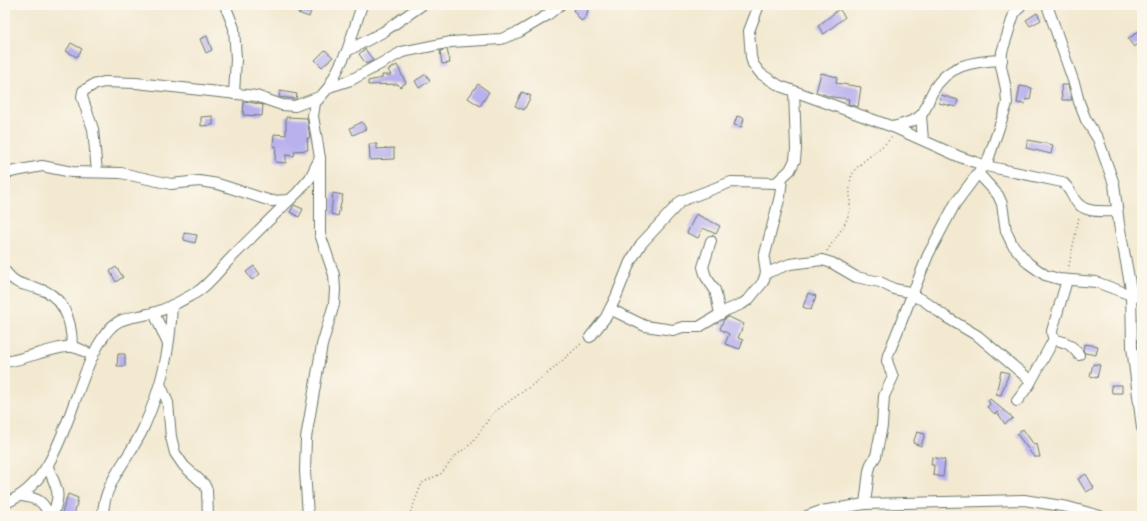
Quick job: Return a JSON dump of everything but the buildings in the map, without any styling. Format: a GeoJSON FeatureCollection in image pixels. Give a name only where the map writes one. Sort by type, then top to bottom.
{"type":"FeatureCollection","features":[{"type":"Feature","properties":{"kind":"street"},"geometry":{"type":"LineString","coordinates":[[225,5],[234,28],[236,59],[234,94]]}},
{"type":"Feature","properties":{"kind":"street"},"geometry":{"type":"LineString","coordinates":[[308,516],[305,471],[306,438],[322,345],[334,304],[335,290],[334,275],[320,234],[320,158],[313,116],[315,103],[329,87],[347,51],[362,5]]}},
{"type":"Feature","properties":{"kind":"street"},"geometry":{"type":"LineString","coordinates":[[347,51],[383,32],[422,5]]}},
{"type":"Feature","properties":{"kind":"street"},"geometry":{"type":"LineString","coordinates":[[329,87],[351,80],[402,52],[451,42],[501,39],[519,32],[546,16],[560,5]]}},
{"type":"Feature","properties":{"kind":"street"},"geometry":{"type":"LineString","coordinates":[[759,5],[749,31],[749,45],[753,64],[761,74],[780,86],[895,127],[983,168],[1062,182],[1081,207],[1089,210],[1117,211]]}},
{"type":"Feature","properties":{"kind":"street"},"geometry":{"type":"LineString","coordinates":[[865,504],[869,471],[876,456],[882,426],[884,396],[893,377],[887,361],[888,355],[928,255],[948,217],[983,168],[1007,104],[1002,60],[1008,31],[1014,14],[1021,5]]}},
{"type":"Feature","properties":{"kind":"street"},"geometry":{"type":"LineString","coordinates":[[1047,5],[1075,86],[1079,102],[1086,120],[1098,139],[1114,184],[1117,211],[1126,258],[1138,355],[1142,428]]}},
{"type":"Feature","properties":{"kind":"street"},"geometry":{"type":"LineString","coordinates":[[923,140],[921,116],[939,81],[949,71],[968,63],[1002,60]]}},
{"type":"Feature","properties":{"kind":"street"},"geometry":{"type":"LineString","coordinates":[[98,172],[93,129],[82,97],[82,91],[86,88],[104,82],[136,83],[256,96],[282,105],[295,106],[319,97]]}},
{"type":"Feature","properties":{"kind":"street"},"geometry":{"type":"LineString","coordinates":[[590,337],[610,309],[630,262],[641,244],[681,201],[731,182],[772,184],[782,179],[790,170],[796,149],[794,91]]}},
{"type":"Feature","properties":{"kind":"street"},"geometry":{"type":"LineString","coordinates":[[895,127],[921,116]]}},
{"type":"Feature","properties":{"kind":"street"},"geometry":{"type":"LineString","coordinates":[[5,503],[22,496],[39,480],[48,467],[81,381],[102,338],[118,320],[154,313],[199,290],[211,280],[310,178],[320,158]]}},
{"type":"Feature","properties":{"kind":"street"},"geometry":{"type":"LineString","coordinates":[[5,173],[42,166],[72,172],[121,173],[171,184],[199,181],[212,183],[234,188],[271,201],[289,200]]}},
{"type":"Feature","properties":{"kind":"street"},"geometry":{"type":"LineString","coordinates":[[983,168],[1002,204],[1006,232],[1012,244],[1028,264],[1045,275],[1067,280],[1096,282],[1131,297],[1142,293]]}},
{"type":"Feature","properties":{"kind":"street"},"geometry":{"type":"LineString","coordinates":[[610,309],[646,326],[673,330],[683,327],[699,327],[749,299],[763,282],[766,273],[764,258],[780,196],[782,179]]}},
{"type":"Feature","properties":{"kind":"street"},"geometry":{"type":"LineString","coordinates":[[711,241],[703,267],[706,277],[715,290],[720,314]]}},
{"type":"Feature","properties":{"kind":"street"},"geometry":{"type":"LineString","coordinates":[[766,273],[790,264],[822,260],[856,277],[880,282],[894,289],[913,294],[946,317],[978,336],[1031,381]]}},
{"type":"Feature","properties":{"kind":"street"},"geometry":{"type":"LineString","coordinates":[[5,271],[15,282],[22,286],[37,288],[58,300],[64,307],[71,327],[72,347]]}},
{"type":"Feature","properties":{"kind":"street"},"geometry":{"type":"LineString","coordinates":[[1017,401],[1031,381],[1054,339],[1052,336],[1052,331],[1067,280]]}},
{"type":"Feature","properties":{"kind":"street"},"geometry":{"type":"LineString","coordinates":[[103,516],[103,505],[108,487],[143,428],[161,386],[169,348],[172,305]]}},
{"type":"Feature","properties":{"kind":"street"},"geometry":{"type":"LineString","coordinates":[[154,313],[165,335],[169,348]]}},
{"type":"Feature","properties":{"kind":"street"},"geometry":{"type":"LineString","coordinates":[[1054,339],[1069,344],[1080,355]]}},
{"type":"Feature","properties":{"kind":"street"},"geometry":{"type":"LineString","coordinates":[[5,362],[22,360],[63,347],[72,347],[93,356]]}},
{"type":"Feature","properties":{"kind":"street"},"geometry":{"type":"LineString","coordinates":[[161,386],[168,403],[175,453],[184,466],[204,484],[207,494],[208,516]]}},
{"type":"Feature","properties":{"kind":"street"},"geometry":{"type":"LineString","coordinates":[[48,467],[58,492],[58,500],[51,516]]}},
{"type":"Feature","properties":{"kind":"street"},"geometry":{"type":"LineString","coordinates":[[22,496],[40,500],[45,505],[51,516]]}},
{"type":"Feature","properties":{"kind":"street"},"geometry":{"type":"LineString","coordinates":[[808,516],[821,511],[865,504],[1024,500],[1068,507],[1100,516]]}},
{"type":"Feature","properties":{"kind":"path"},"geometry":{"type":"LineString","coordinates":[[822,260],[845,225],[850,209],[850,185],[852,175],[856,168],[885,145],[895,127]]}},
{"type":"Feature","properties":{"kind":"path"},"geometry":{"type":"LineString","coordinates":[[1067,280],[1081,207]]}},
{"type":"Feature","properties":{"kind":"path"},"geometry":{"type":"LineString","coordinates":[[409,516],[422,483],[442,472],[454,456],[472,443],[493,413],[540,379],[590,337]]}}]}
